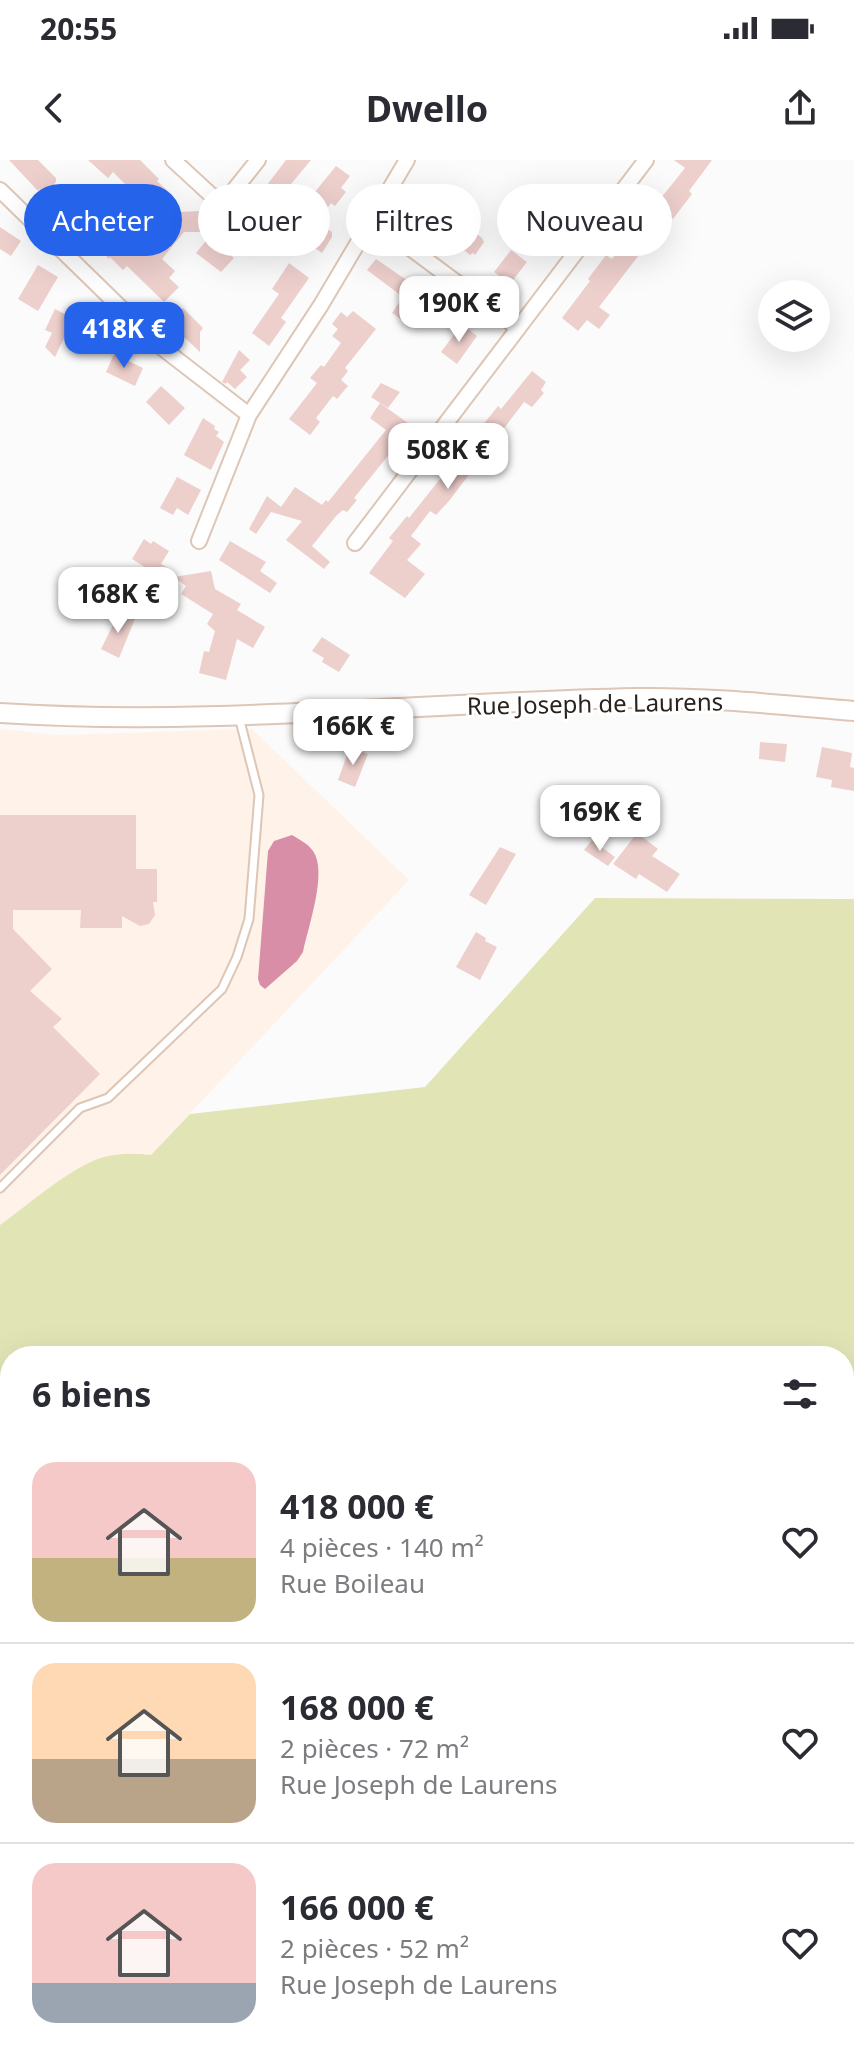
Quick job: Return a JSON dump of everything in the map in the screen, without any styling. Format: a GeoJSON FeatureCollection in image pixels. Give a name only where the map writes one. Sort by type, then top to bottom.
{"type":"FeatureCollection","features":[{"type":"Feature","properties":{"kind":"main road","name":"Rue Joseph de Laurens"},"geometry":{"type":"LineString","coordinates":[[0,713],[112,719],[640,698],[764,703],[854,711]]}},
{"type":"Feature","properties":{"kind":"street"},"geometry":{"type":"LineString","coordinates":[[173,160],[211,195],[220,199],[230,195],[258,160]]}},
{"type":"Feature","properties":{"kind":"street"},"geometry":{"type":"LineString","coordinates":[[392,184],[407,160]]}},
{"type":"Feature","properties":{"kind":"street"},"geometry":{"type":"LineString","coordinates":[[355,543],[646,160]]}},
{"type":"Feature","properties":{"kind":"street"},"geometry":{"type":"LineString","coordinates":[[0,190],[161,347],[249,415]]}},
{"type":"Feature","properties":{"kind":"street"},"geometry":{"type":"LineString","coordinates":[[199,541],[249,415],[349,256]]}},
{"type":"Feature","properties":{"kind":"street"},"geometry":{"type":"LineString","coordinates":[[421,256],[518,328]]}},
{"type":"Feature","properties":{"kind":"lane"},"geometry":{"type":"LineString","coordinates":[[0,1188],[80,1108],[108,1098],[222,989],[237,957],[249,919],[259,795],[239,715]]}},
{"type":"Feature","properties":{"kind":"shaded area"},"geometry":{"type":"Polygon","coordinates":[[[0,729],[57,735],[252,729],[409,880],[151,1155],[136,1153],[75,1172],[0,1225],[0,729]]]}},
{"type":"Feature","properties":{"kind":"shaded area"},"geometry":{"type":"Polygon","coordinates":[[[292,835],[311,848],[317,860],[316,900],[303,952],[265,989],[258,979],[268,851],[274,841],[292,835]]]}},
{"type":"Feature","properties":{"kind":"green space"},"geometry":{"type":"Polygon","coordinates":[[[595,898],[854,899],[854,1346],[0,1346],[0,1225],[63,1178],[89,1163],[119,1154],[151,1155],[190,1114],[425,1087],[595,898]]]}},
{"type":"Feature","properties":{"kind":"building"},"geometry":{"type":"Polygon","coordinates":[[[9,160],[38,160],[56,178],[54,184],[31,184],[9,160]]]}},
{"type":"Feature","properties":{"kind":"building"},"geometry":{"type":"Polygon","coordinates":[[[88,160],[140,160],[160,184],[125,184],[113,172],[108,178],[88,160]]]}},
{"type":"Feature","properties":{"kind":"building"},"geometry":{"type":"Polygon","coordinates":[[[286,160],[311,160],[291,184],[268,184],[286,160]]]}},
{"type":"Feature","properties":{"kind":"building"},"geometry":{"type":"Polygon","coordinates":[[[674,160],[712,160],[673,219],[672,184],[685,168],[674,160]]]}},
{"type":"Feature","properties":{"kind":"building"},"geometry":{"type":"Polygon","coordinates":[[[336,166],[350,176],[341,188],[346,192],[335,206],[330,204],[330,184],[321,184],[336,166]]]}},
{"type":"Feature","properties":{"kind":"building"},"geometry":{"type":"Polygon","coordinates":[[[198,211],[198,232],[182,234],[182,212],[198,211]]]}},
{"type":"Feature","properties":{"kind":"building"},"geometry":{"type":"Polygon","coordinates":[[[0,227],[21,241],[11,256],[0,249],[0,227]]]}},
{"type":"Feature","properties":{"kind":"building"},"geometry":{"type":"Polygon","coordinates":[[[106,256],[164,256],[162,259],[175,271],[169,278],[179,287],[164,302],[127,266],[123,270],[106,256]]]}},
{"type":"Feature","properties":{"kind":"building"},"geometry":{"type":"Polygon","coordinates":[[[200,256],[232,256],[234,258],[221,272],[200,256]]]}},
{"type":"Feature","properties":{"kind":"building"},"geometry":{"type":"Polygon","coordinates":[[[506,256],[519,256],[527,262],[510,284],[494,272],[506,256]]]}},
{"type":"Feature","properties":{"kind":"building"},"geometry":{"type":"Polygon","coordinates":[[[605,256],[612,259],[614,256],[638,256],[599,307],[610,315],[599,329],[587,320],[578,331],[562,318],[605,256]]]}},
{"type":"Feature","properties":{"kind":"building"},"geometry":{"type":"Polygon","coordinates":[[[376,259],[440,303],[425,321],[418,315],[409,325],[392,313],[403,297],[367,270],[376,259]]]}},
{"type":"Feature","properties":{"kind":"building"},"geometry":{"type":"Polygon","coordinates":[[[289,263],[309,278],[281,318],[286,322],[269,346],[252,333],[279,294],[272,289],[289,263]]]}},
{"type":"Feature","properties":{"kind":"building"},"geometry":{"type":"Polygon","coordinates":[[[38,265],[58,277],[38,311],[18,299],[38,265]]]}},
{"type":"Feature","properties":{"kind":"building"},"geometry":{"type":"Polygon","coordinates":[[[183,308],[203,328],[200,332],[200,352],[169,323],[183,308]]]}},
{"type":"Feature","properties":{"kind":"building"},"geometry":{"type":"Polygon","coordinates":[[[55,309],[79,321],[84,311],[97,318],[94,324],[107,331],[96,351],[65,336],[55,357],[45,347],[52,333],[45,330],[55,309]]]}},
{"type":"Feature","properties":{"kind":"building"},"geometry":{"type":"Polygon","coordinates":[[[353,311],[376,329],[345,368],[348,371],[341,380],[348,386],[337,399],[333,396],[316,418],[320,422],[310,435],[289,419],[317,383],[310,378],[321,365],[324,367],[341,343],[332,336],[338,329],[332,324],[341,312],[347,317],[353,311]]]}},
{"type":"Feature","properties":{"kind":"building"},"geometry":{"type":"Polygon","coordinates":[[[462,324],[477,336],[457,364],[441,352],[462,324]]]}},
{"type":"Feature","properties":{"kind":"building"},"geometry":{"type":"Polygon","coordinates":[[[239,350],[250,360],[240,370],[247,377],[235,389],[222,382],[239,350]]]}},
{"type":"Feature","properties":{"kind":"building"},"geometry":{"type":"Polygon","coordinates":[[[114,354],[143,368],[135,386],[106,372],[114,354]]]}},
{"type":"Feature","properties":{"kind":"building"},"geometry":{"type":"Polygon","coordinates":[[[532,371],[546,382],[541,390],[544,393],[532,407],[524,402],[449,501],[436,515],[430,511],[411,536],[421,544],[407,560],[425,574],[405,598],[369,573],[393,541],[389,538],[407,516],[409,518],[498,406],[501,409],[532,371]]]}},
{"type":"Feature","properties":{"kind":"building"},"geometry":{"type":"Polygon","coordinates":[[[381,383],[400,392],[388,408],[371,397],[381,383]]]}},
{"type":"Feature","properties":{"kind":"building"},"geometry":{"type":"Polygon","coordinates":[[[161,386],[185,408],[169,425],[146,402],[161,386]]]}},
{"type":"Feature","properties":{"kind":"building"},"geometry":{"type":"Polygon","coordinates":[[[380,403],[412,426],[354,498],[357,500],[347,512],[343,510],[336,516],[312,546],[330,562],[324,569],[286,540],[302,521],[271,512],[256,534],[249,529],[267,496],[281,507],[295,487],[322,505],[326,500],[328,502],[386,430],[370,418],[380,403]]]}},
{"type":"Feature","properties":{"kind":"building"},"geometry":{"type":"Polygon","coordinates":[[[203,418],[215,426],[214,429],[219,432],[216,436],[224,442],[211,470],[184,455],[203,418]]]}},
{"type":"Feature","properties":{"kind":"building"},"geometry":{"type":"Polygon","coordinates":[[[177,477],[201,490],[188,515],[177,508],[173,515],[160,508],[177,477]]]}},
{"type":"Feature","properties":{"kind":"building"},"geometry":{"type":"Polygon","coordinates":[[[144,539],[169,551],[161,564],[168,568],[160,582],[145,573],[148,569],[132,559],[144,539]]]}},
{"type":"Feature","properties":{"kind":"building"},"geometry":{"type":"Polygon","coordinates":[[[230,541],[266,562],[260,571],[277,583],[270,593],[219,560],[230,541]]]}},
{"type":"Feature","properties":{"kind":"building"},"geometry":{"type":"Polygon","coordinates":[[[211,571],[215,589],[241,604],[237,610],[265,627],[253,648],[237,639],[226,680],[199,673],[204,651],[209,652],[215,631],[207,624],[213,614],[181,594],[186,586],[174,577],[211,571]]]}},
{"type":"Feature","properties":{"kind":"building"},"geometry":{"type":"Polygon","coordinates":[[[120,611],[135,619],[119,658],[101,649],[120,611]]]}},
{"type":"Feature","properties":{"kind":"building"},"geometry":{"type":"Polygon","coordinates":[[[322,637],[350,655],[339,672],[322,662],[324,658],[312,651],[322,637]]]}},
{"type":"Feature","properties":{"kind":"building"},"geometry":{"type":"Polygon","coordinates":[[[760,742],[787,744],[785,762],[759,759],[760,742]]]}},
{"type":"Feature","properties":{"kind":"building"},"geometry":{"type":"Polygon","coordinates":[[[350,747],[368,754],[355,787],[338,780],[350,747]]]}},
{"type":"Feature","properties":{"kind":"building"},"geometry":{"type":"Polygon","coordinates":[[[822,747],[852,753],[850,767],[854,768],[854,791],[831,787],[832,780],[816,777],[822,747]]]}},
{"type":"Feature","properties":{"kind":"building"},"geometry":{"type":"Polygon","coordinates":[[[0,815],[136,815],[136,869],[157,869],[157,902],[153,902],[155,915],[149,924],[140,926],[122,916],[122,928],[80,928],[81,910],[13,910],[13,929],[52,969],[30,991],[62,1019],[53,1027],[100,1074],[0,1175],[0,815]]]}},
{"type":"Feature","properties":{"kind":"building"},"geometry":{"type":"Polygon","coordinates":[[[637,833],[658,849],[652,856],[680,874],[667,892],[639,874],[636,879],[613,864],[637,833]]]}},
{"type":"Feature","properties":{"kind":"building"},"geometry":{"type":"Polygon","coordinates":[[[592,840],[615,857],[608,866],[584,850],[592,840]]]}},
{"type":"Feature","properties":{"kind":"building"},"geometry":{"type":"Polygon","coordinates":[[[500,847],[516,854],[486,905],[469,895],[500,847]]]}},
{"type":"Feature","properties":{"kind":"building"},"geometry":{"type":"Polygon","coordinates":[[[476,932],[497,947],[480,980],[456,967],[476,932]]]}}]}
